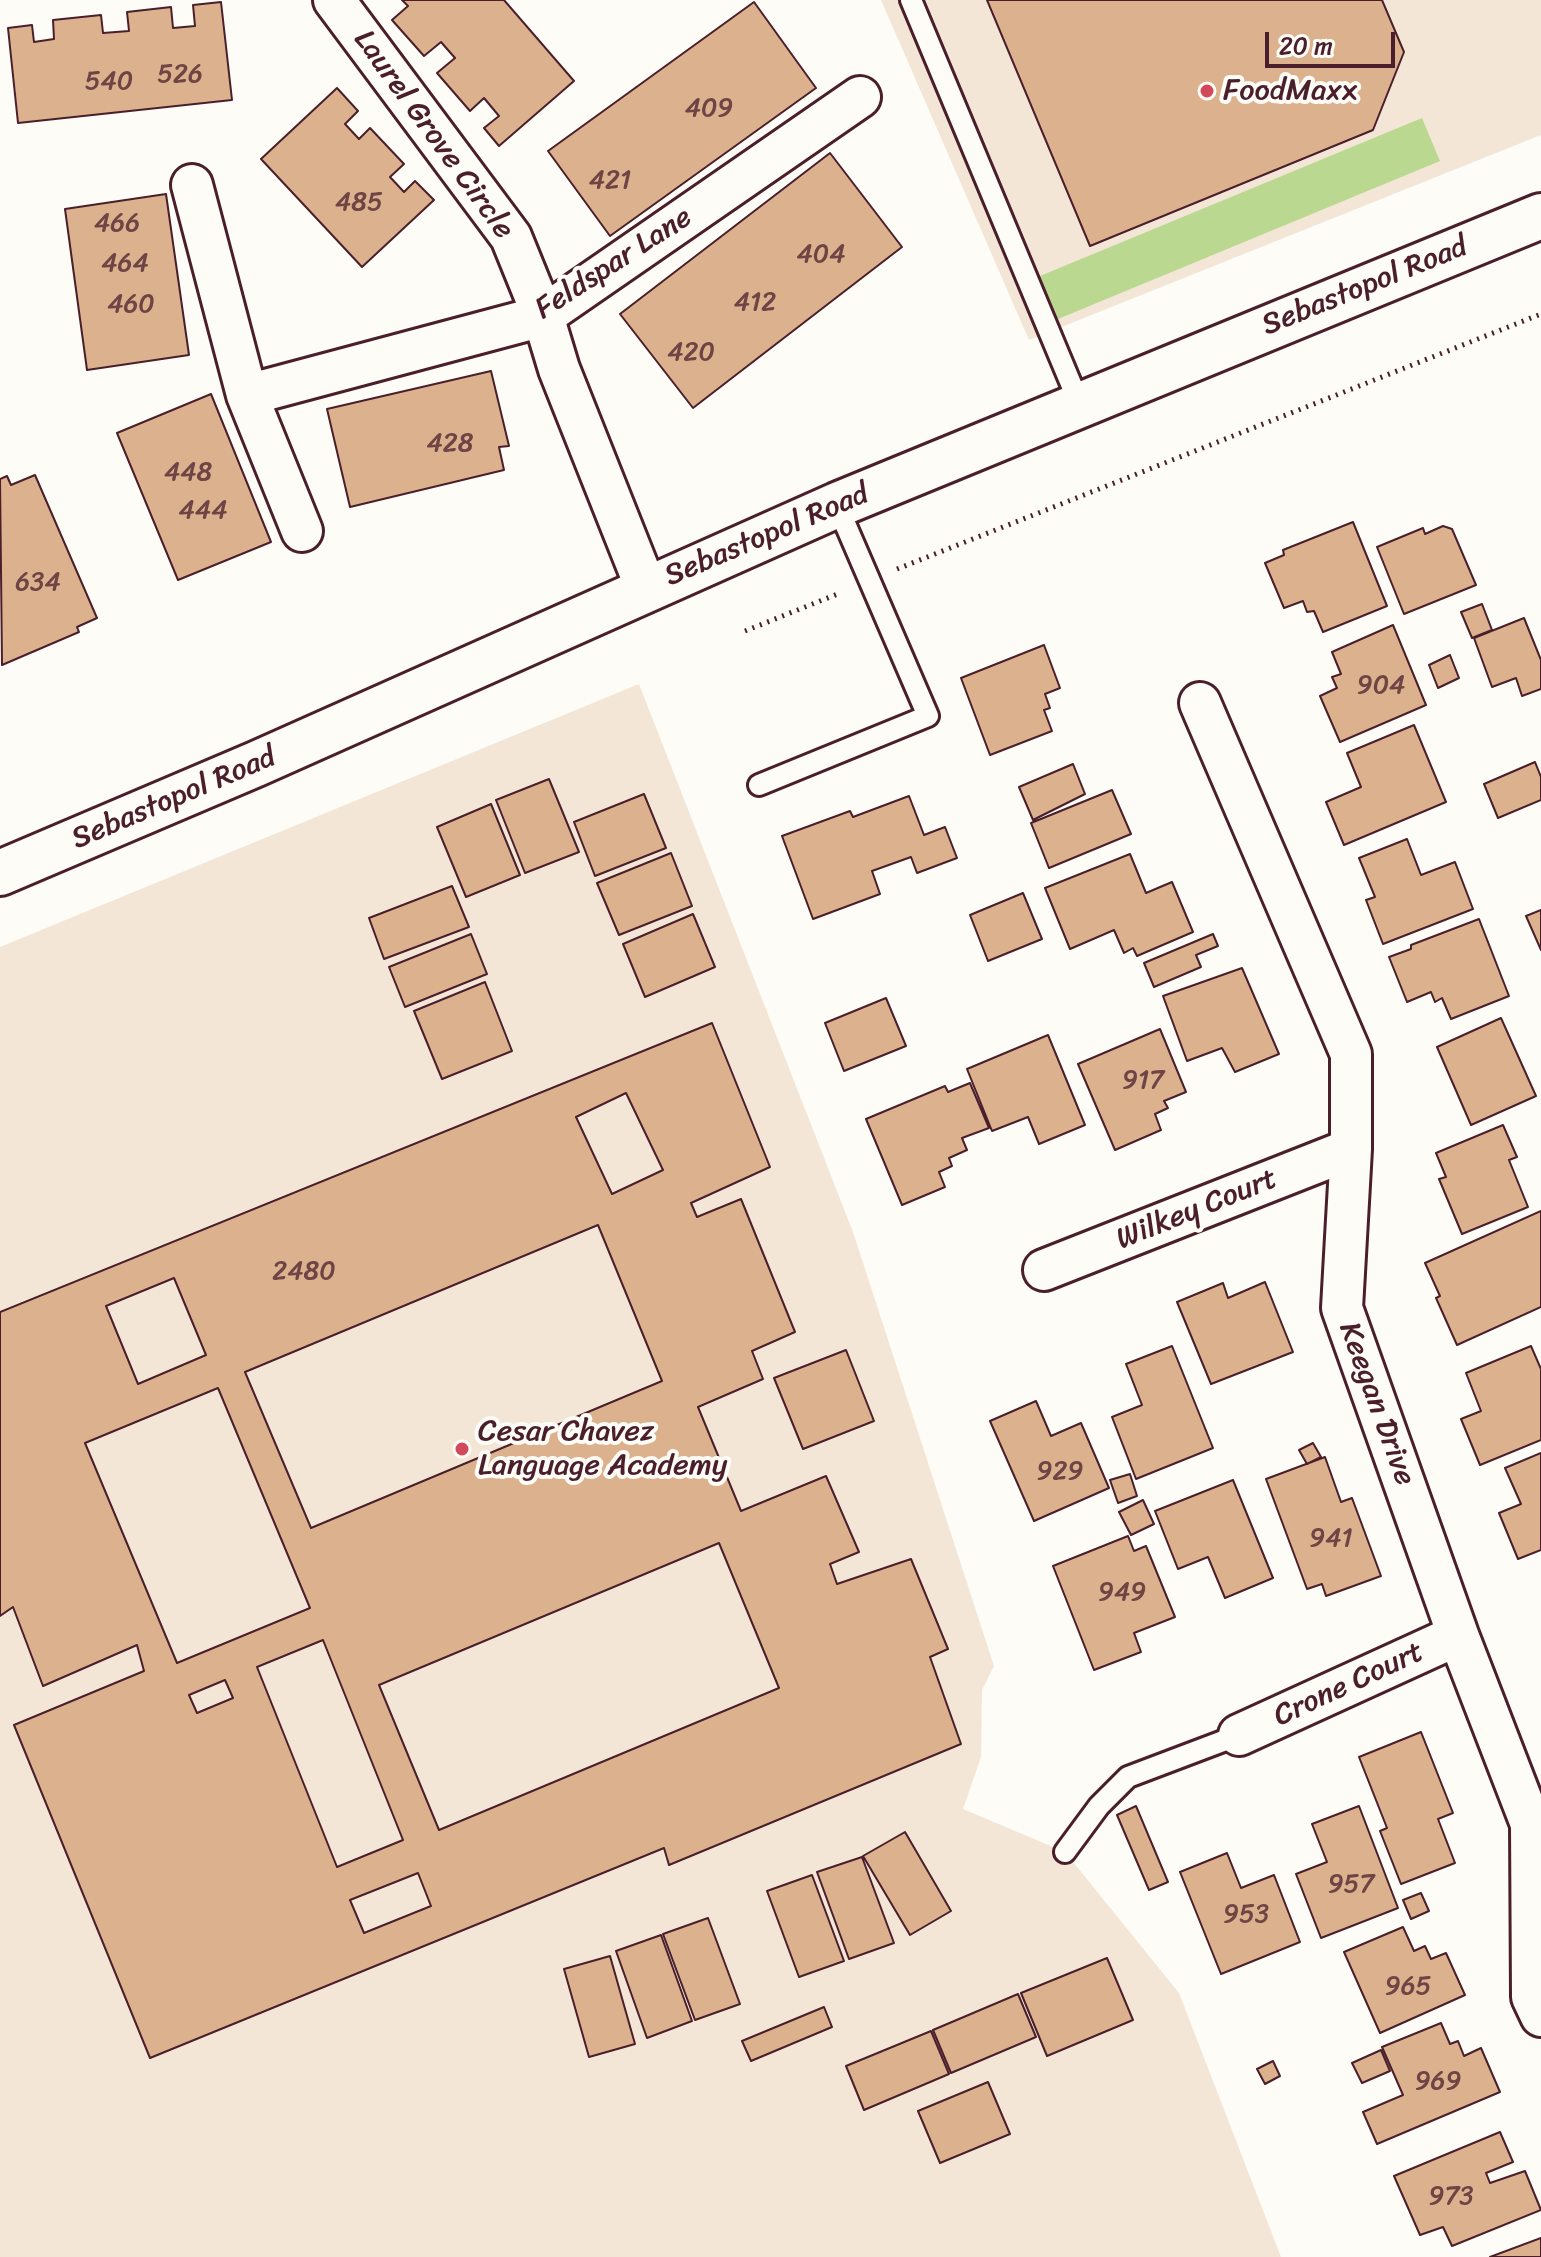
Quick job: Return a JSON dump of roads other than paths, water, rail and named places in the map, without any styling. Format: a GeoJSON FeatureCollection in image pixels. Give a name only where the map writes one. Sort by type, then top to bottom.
{"type":"FeatureCollection","features":[{"type":"Feature","properties":{"kind":"main road","name":"Sebastopol Road"},"geometry":{"type":"LineString","coordinates":[[0,873],[256,764],[837,505],[1079,403],[1541,216]]}},
{"type":"Feature","properties":{"kind":"street","name":"Laurel Grove Circle"},"geometry":{"type":"LineString","coordinates":[[334,0],[511,237],[543,316],[559,369],[646,588]]}},
{"type":"Feature","properties":{"kind":"street","name":"Feldspar Lane"},"geometry":{"type":"LineString","coordinates":[[247,395],[543,316],[860,97]]}},
{"type":"Feature","properties":{"kind":"street"},"geometry":{"type":"LineString","coordinates":[[192,185],[247,395],[302,531]]}},
{"type":"Feature","properties":{"kind":"street","name":"Keegan Drive"},"geometry":{"type":"LineString","coordinates":[[1200,703],[1351,1054],[1351,1149],[1342,1308],[1458,1635],[1531,1824],[1532,1997],[1541,2016]]}},
{"type":"Feature","properties":{"kind":"street","name":"Wilkey Court"},"geometry":{"type":"LineString","coordinates":[[1044,1270],[1351,1149]]}},
{"type":"Feature","properties":{"kind":"street","name":"Crone Court"},"geometry":{"type":"LineString","coordinates":[[1239,1735],[1458,1635]]}},
{"type":"Feature","properties":{"kind":"lane"},"geometry":{"type":"LineString","coordinates":[[911,0],[1079,403]]}},
{"type":"Feature","properties":{"kind":"lane"},"geometry":{"type":"LineString","coordinates":[[759,785],[928,716],[837,505]]}},
{"type":"Feature","properties":{"kind":"lane"},"geometry":{"type":"LineString","coordinates":[[1065,1852],[1099,1806],[1128,1777],[1239,1735]]}},
{"type":"Feature","properties":{"kind":"place","name":"FoodMaxx"},"geometry":{"type":"Point","coordinates":[1207,91]}},
{"type":"Feature","properties":{"kind":"place","name":"Cesar Chavez Language Academy"},"geometry":{"type":"Point","coordinates":[462,1449]}}]}
